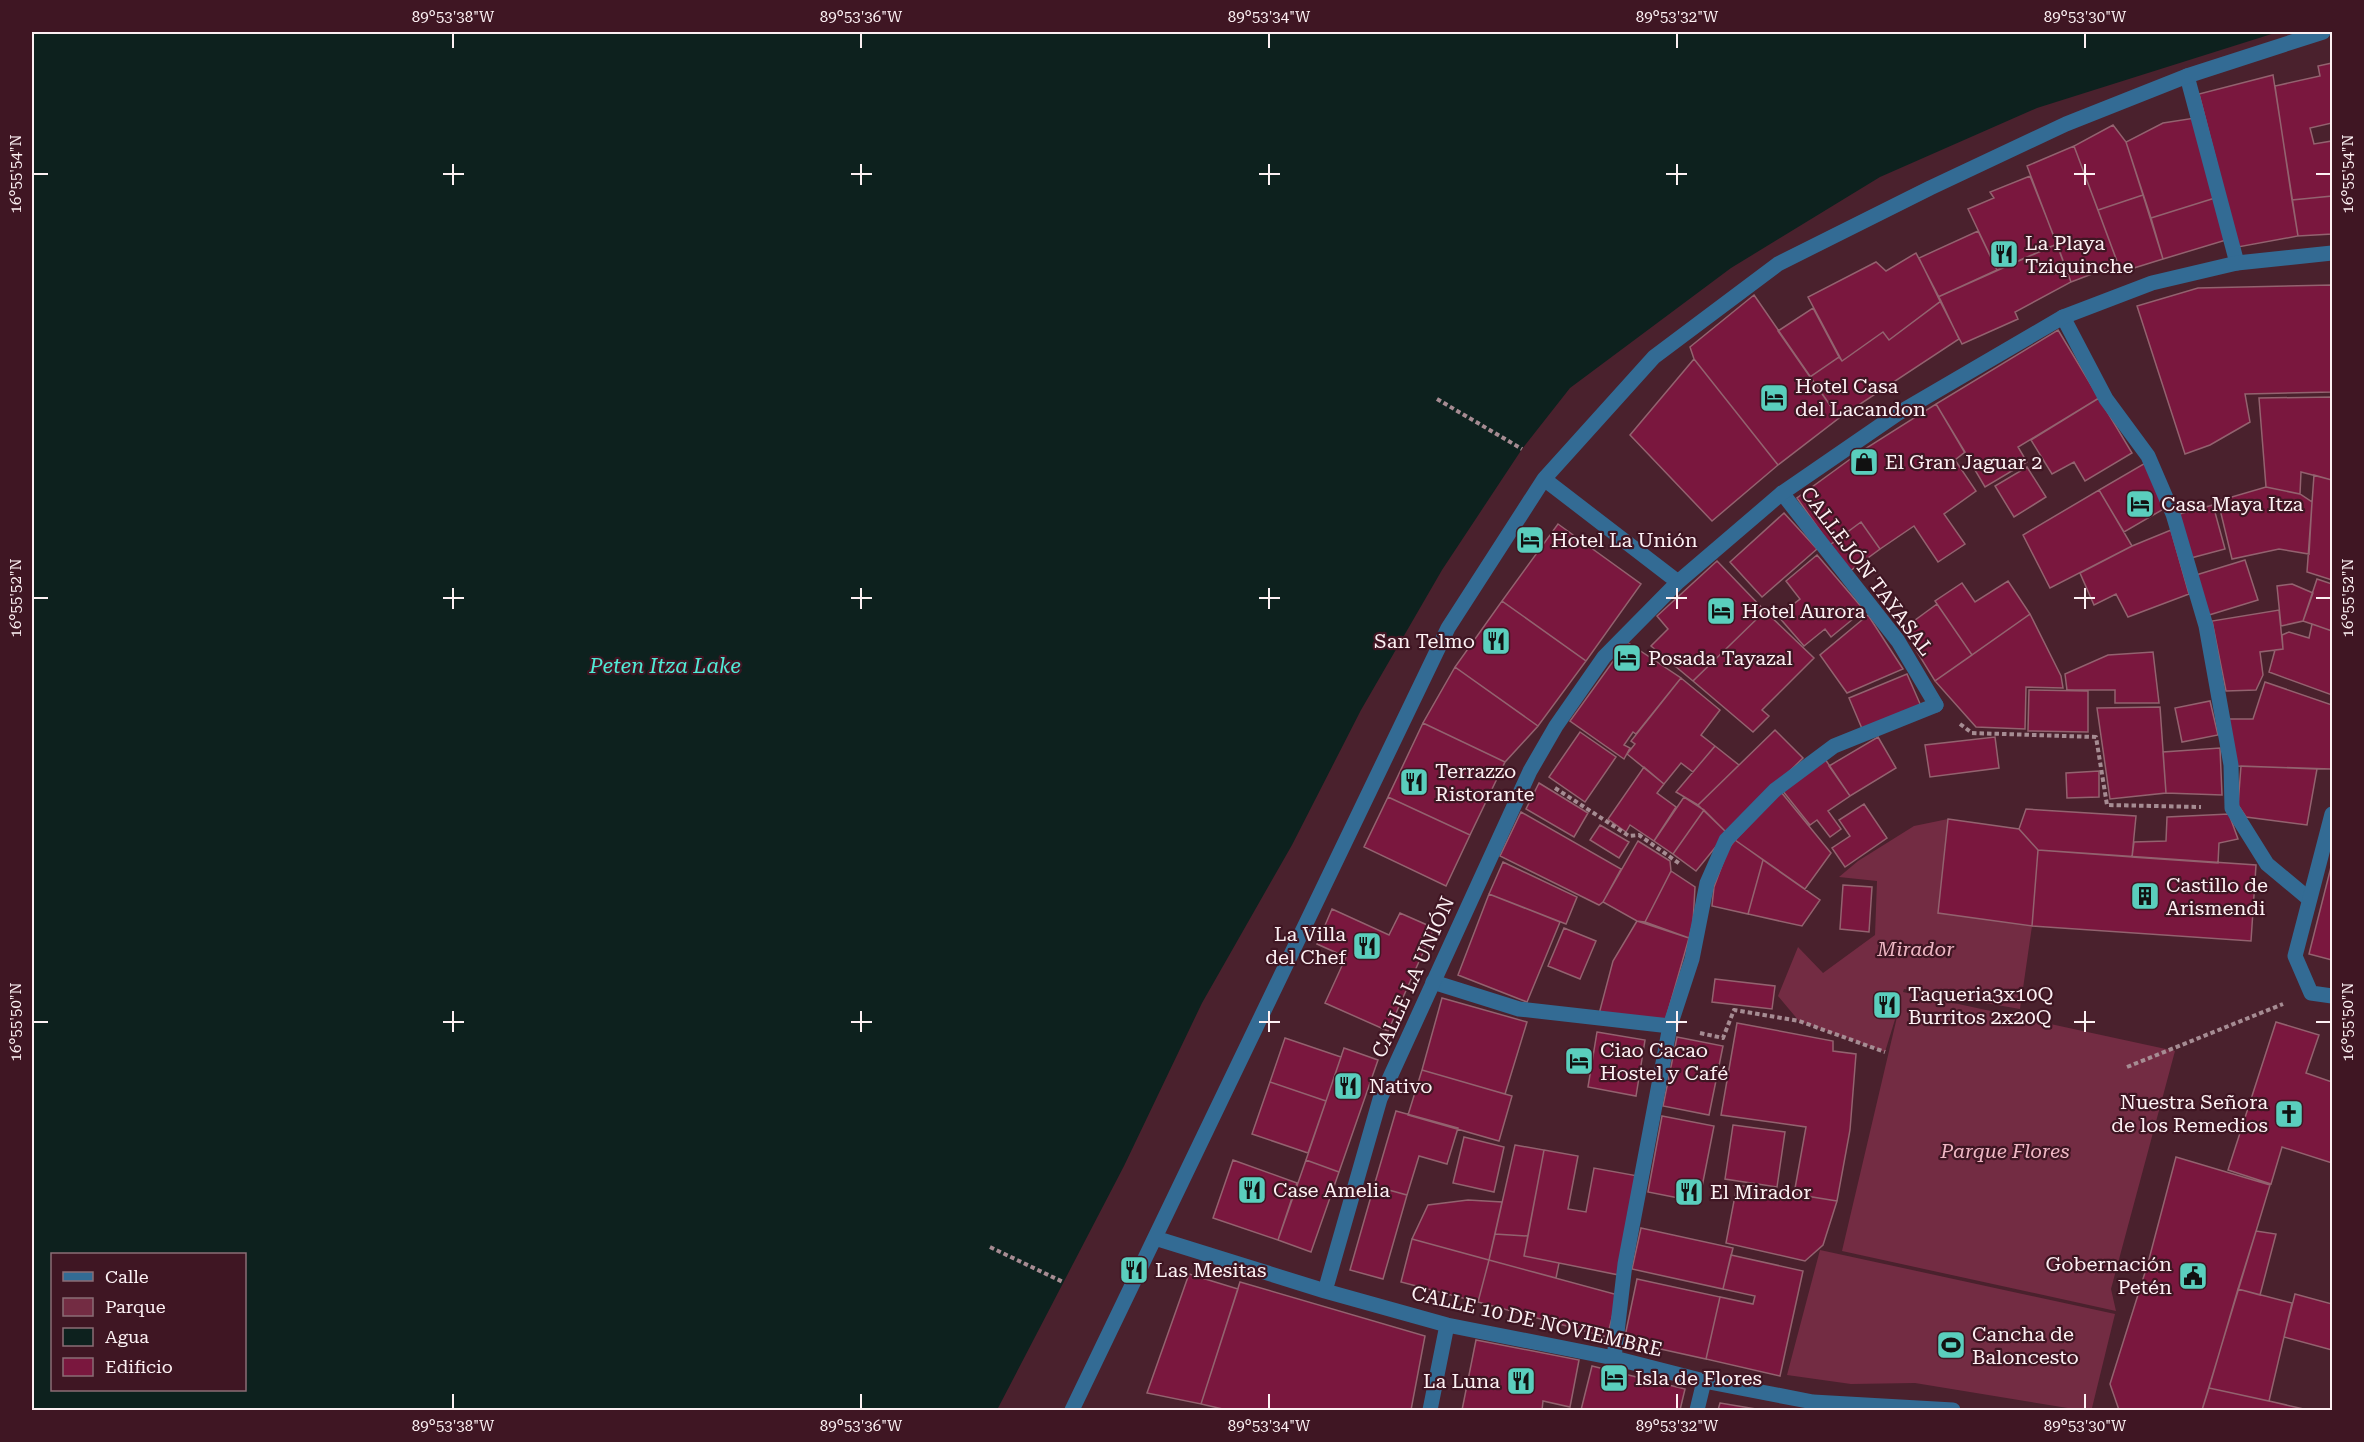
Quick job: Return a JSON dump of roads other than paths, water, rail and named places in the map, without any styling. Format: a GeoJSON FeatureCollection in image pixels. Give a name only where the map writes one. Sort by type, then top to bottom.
{"type":"FeatureCollection","features":[{"type":"Feature","properties":{"kind":"street"},"geometry":{"type":"LineString","coordinates":[[1072,1410],[1448,628],[1544,479],[1654,357],[1778,264],[1930,188],[2066,124],[2187,76],[2323,32]]}},
{"type":"Feature","properties":{"kind":"street"},"geometry":{"type":"LineString","coordinates":[[2187,76],[2237,262]]}},
{"type":"Feature","properties":{"kind":"street","name":"CALLE LA UNIÓN"},"geometry":{"type":"LineString","coordinates":[[1325,1291],[1380,1099],[1530,771],[1556,726],[1604,657],[1678,582],[1782,493],[1897,414],[2063,317],[2152,283],[2237,262],[2332,253]]}},
{"type":"Feature","properties":{"kind":"street"},"geometry":{"type":"LineString","coordinates":[[2063,317],[2106,399],[2148,456],[2173,513],[2208,638],[2231,765],[2232,808],[2267,864],[2309,899]]}},
{"type":"Feature","properties":{"kind":"street"},"geometry":{"type":"LineString","coordinates":[[1544,479],[1678,582]]}},
{"type":"Feature","properties":{"kind":"street","name":"CALLEJÓN TAYASAL"},"geometry":{"type":"LineString","coordinates":[[1670,1026],[1692,959],[1707,884],[1726,840],[1776,790],[1834,746],[1936,705],[1898,641],[1782,493]]}},
{"type":"Feature","properties":{"kind":"street"},"geometry":{"type":"LineString","coordinates":[[2332,814],[2295,956],[2312,993],[2332,996]]}},
{"type":"Feature","properties":{"kind":"street"},"geometry":{"type":"LineString","coordinates":[[1433,982],[1518,1009],[1670,1026],[1625,1264],[1614,1358]]}},
{"type":"Feature","properties":{"kind":"street","name":"CALLE 10 DE NOVIEMBRE"},"geometry":{"type":"LineString","coordinates":[[1155,1238],[1325,1291],[1447,1325],[1614,1358],[1704,1381],[1813,1402],[1953,1410]]}},
{"type":"Feature","properties":{"kind":"street"},"geometry":{"type":"LineString","coordinates":[[1430,1410],[1447,1325]]}},
{"type":"Feature","properties":{"kind":"street"},"geometry":{"type":"LineString","coordinates":[[1697,1410],[1704,1381]]}},
{"type":"Feature","properties":{"kind":"water","name":"Peten Itza Lake"},"geometry":{"type":"Polygon","coordinates":[[[32,32],[2278,32],[2037,108],[1880,177],[1731,268],[1570,388],[1522,449],[1442,570],[1361,710],[1292,845],[1202,1003],[1124,1166],[997,1410],[32,1410],[32,32]]]}},
{"type":"Feature","properties":{"kind":"place","name":"La Playa Tziquinche"},"geometry":{"type":"Point","coordinates":[2004,254]}},
{"type":"Feature","properties":{"kind":"place","name":"Hotel Casa del Lacandon"},"geometry":{"type":"Point","coordinates":[1774,398]}},
{"type":"Feature","properties":{"kind":"place","name":"El Gran Jaguar 2"},"geometry":{"type":"Point","coordinates":[1864,462]}},
{"type":"Feature","properties":{"kind":"place","name":"Casa Maya Itza"},"geometry":{"type":"Point","coordinates":[2140,504]}},
{"type":"Feature","properties":{"kind":"place","name":"Hotel La Unión"},"geometry":{"type":"Point","coordinates":[1530,540]}},
{"type":"Feature","properties":{"kind":"place","name":"Hotel Aurora"},"geometry":{"type":"Point","coordinates":[1721,611]}},
{"type":"Feature","properties":{"kind":"place","name":"San Telmo"},"geometry":{"type":"Point","coordinates":[1496,641]}},
{"type":"Feature","properties":{"kind":"place","name":"Posada Tayazal"},"geometry":{"type":"Point","coordinates":[1627,658]}},
{"type":"Feature","properties":{"kind":"place","name":"Terrazzo Ristorante"},"geometry":{"type":"Point","coordinates":[1414,782]}},
{"type":"Feature","properties":{"kind":"place","name":"Castillo de Arismendi"},"geometry":{"type":"Point","coordinates":[2145,896]}},
{"type":"Feature","properties":{"kind":"place","name":"La Villa del Chef"},"geometry":{"type":"Point","coordinates":[1367,946]}},
{"type":"Feature","properties":{"kind":"place","name":"Taqueria3x10Q Burritos 2x20Q"},"geometry":{"type":"Point","coordinates":[1887,1005]}},
{"type":"Feature","properties":{"kind":"place","name":"Ciao Cacao Hostel y Café"},"geometry":{"type":"Point","coordinates":[1579,1061]}},
{"type":"Feature","properties":{"kind":"place","name":"Nativo"},"geometry":{"type":"Point","coordinates":[1348,1086]}},
{"type":"Feature","properties":{"kind":"place","name":"Nuestra Señora de los Remedios"},"geometry":{"type":"Point","coordinates":[2289,1114]}},
{"type":"Feature","properties":{"kind":"place","name":"Case Amelia"},"geometry":{"type":"Point","coordinates":[1252,1190]}},
{"type":"Feature","properties":{"kind":"place","name":"El Mirador"},"geometry":{"type":"Point","coordinates":[1689,1192]}},
{"type":"Feature","properties":{"kind":"place","name":"Las Mesitas"},"geometry":{"type":"Point","coordinates":[1134,1270]}},
{"type":"Feature","properties":{"kind":"place","name":"Gobernación Petén"},"geometry":{"type":"Point","coordinates":[2193,1276]}},
{"type":"Feature","properties":{"kind":"place","name":"Cancha de Baloncesto"},"geometry":{"type":"Point","coordinates":[1951,1345]}},
{"type":"Feature","properties":{"kind":"place","name":"Isla de Flores"},"geometry":{"type":"Point","coordinates":[1614,1378]}},
{"type":"Feature","properties":{"kind":"place","name":"La Luna"},"geometry":{"type":"Point","coordinates":[1521,1381]}},
{"type":"Feature","properties":{"kind":"park label","name":"Mirador"},"geometry":{"type":"Point","coordinates":[1916,949]}},
{"type":"Feature","properties":{"kind":"park label","name":"Parque Flores"},"geometry":{"type":"Point","coordinates":[2005,1151]}}]}
